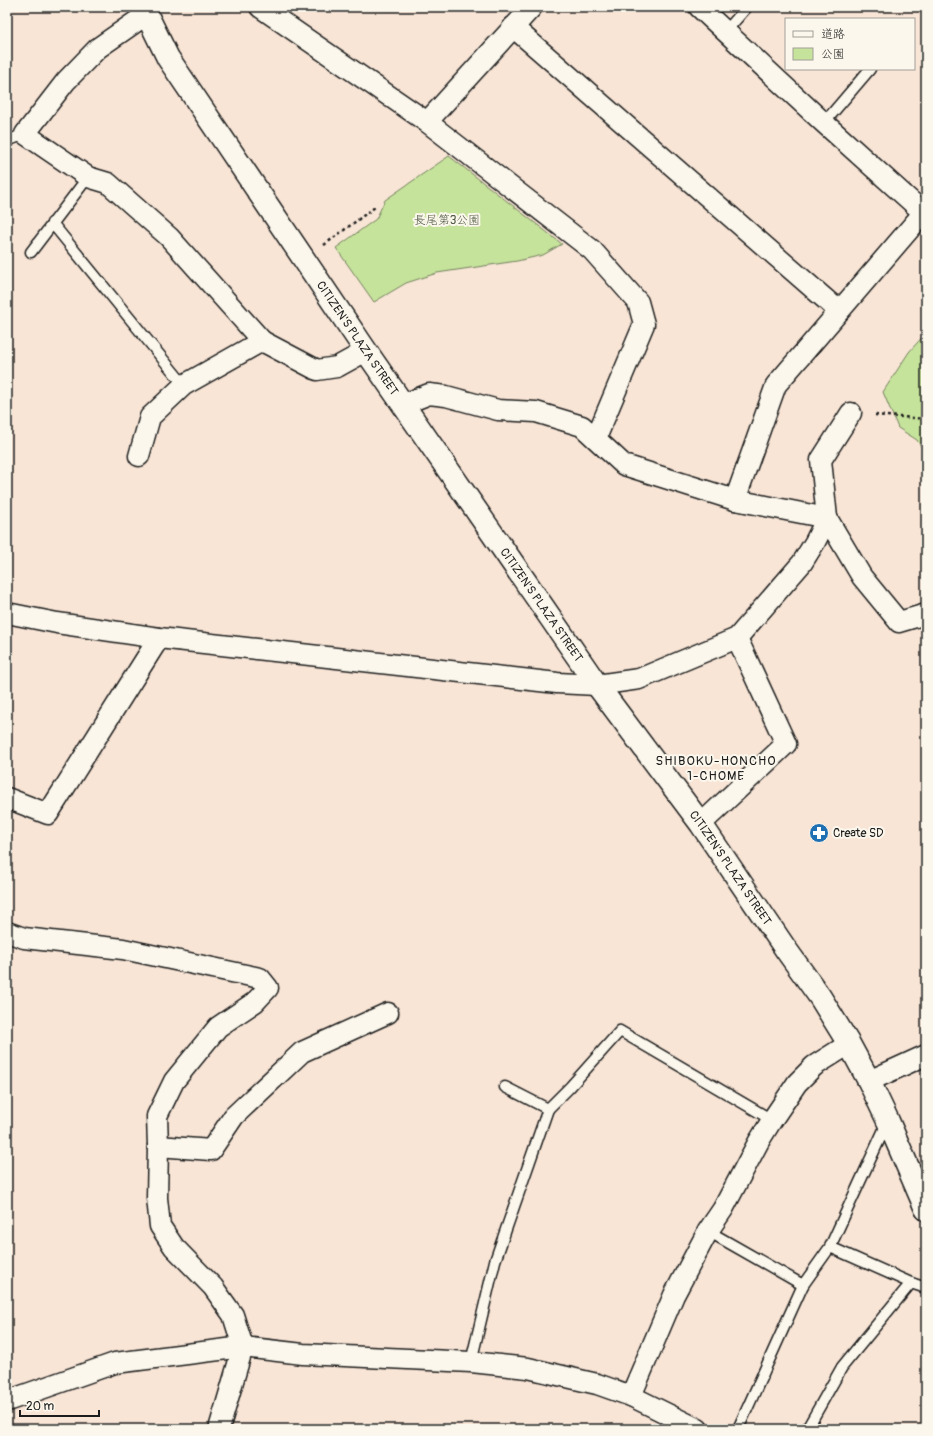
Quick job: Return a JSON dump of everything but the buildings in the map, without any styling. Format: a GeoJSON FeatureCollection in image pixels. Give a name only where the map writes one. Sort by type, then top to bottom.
{"type":"FeatureCollection","features":[{"type":"Feature","properties":{"kind":"street"},"geometry":{"type":"LineString","coordinates":[[260,7],[427,122],[592,250],[638,302],[644,324],[596,438]]}},
{"type":"Feature","properties":{"kind":"street"},"geometry":{"type":"LineString","coordinates":[[427,122],[532,7]]}},
{"type":"Feature","properties":{"kind":"street"},"geometry":{"type":"LineString","coordinates":[[699,7],[925,212],[776,385],[735,500]]}},
{"type":"Feature","properties":{"kind":"street"},"geometry":{"type":"LineString","coordinates":[[145,10],[98,48],[66,81],[16,138],[88,177],[108,184],[169,237],[262,341],[317,370],[337,367],[366,351]]}},
{"type":"Feature","properties":{"kind":"street","name":"CITIZEN'S PLAZA STREET"},"geometry":{"type":"LineString","coordinates":[[145,10],[168,58],[366,351],[598,685],[701,824],[820,997],[849,1044],[869,1081],[926,1209]]}},
{"type":"Feature","properties":{"kind":"street"},"geometry":{"type":"LineString","coordinates":[[513,27],[839,311]]}},
{"type":"Feature","properties":{"kind":"street"},"geometry":{"type":"LineString","coordinates":[[139,456],[150,417],[184,385],[262,341]]}},
{"type":"Feature","properties":{"kind":"street"},"geometry":{"type":"LineString","coordinates":[[404,404],[429,394],[446,396],[498,410],[536,412],[582,426],[624,465],[735,500],[827,518]]}},
{"type":"Feature","properties":{"kind":"street"},"geometry":{"type":"LineString","coordinates":[[851,413],[821,460],[827,518],[862,577],[899,622],[926,614]]}},
{"type":"Feature","properties":{"kind":"street"},"geometry":{"type":"LineString","coordinates":[[7,613],[57,624],[159,638],[557,683],[598,685],[639,679],[737,638],[802,563],[827,518]]}},
{"type":"Feature","properties":{"kind":"street"},"geometry":{"type":"LineString","coordinates":[[7,798],[48,814],[159,638]]}},
{"type":"Feature","properties":{"kind":"street"},"geometry":{"type":"LineString","coordinates":[[701,824],[786,744],[737,638]]}},
{"type":"Feature","properties":{"kind":"street"},"geometry":{"type":"LineString","coordinates":[[7,932],[24,938],[123,949],[260,978],[268,988],[255,1002],[218,1027],[174,1081],[157,1116],[157,1198],[160,1226],[174,1247],[213,1287],[233,1315],[243,1347],[219,1429]]}},
{"type":"Feature","properties":{"kind":"street"},"geometry":{"type":"LineString","coordinates":[[158,1146],[211,1150],[234,1116],[302,1052],[388,1013]]}},
{"type":"Feature","properties":{"kind":"street"},"geometry":{"type":"LineString","coordinates":[[631,1396],[674,1295],[708,1231],[723,1209],[759,1141],[772,1120],[797,1083],[814,1066],[849,1044]]}},
{"type":"Feature","properties":{"kind":"street"},"geometry":{"type":"LineString","coordinates":[[869,1081],[926,1055]]}},
{"type":"Feature","properties":{"kind":"street"},"geometry":{"type":"LineString","coordinates":[[7,1401],[114,1363],[243,1347],[303,1354],[471,1362],[528,1368],[597,1384],[631,1396],[698,1429]]}},
{"type":"Feature","properties":{"kind":"lane"},"geometry":{"type":"LineString","coordinates":[[726,31],[747,7]]}},
{"type":"Feature","properties":{"kind":"lane"},"geometry":{"type":"LineString","coordinates":[[824,122],[870,70]]}},
{"type":"Feature","properties":{"kind":"lane"},"geometry":{"type":"LineString","coordinates":[[31,252],[88,177]]}},
{"type":"Feature","properties":{"kind":"lane"},"geometry":{"type":"LineString","coordinates":[[52,223],[184,385]]}},
{"type":"Feature","properties":{"kind":"lane"},"geometry":{"type":"LineString","coordinates":[[471,1362],[495,1261],[548,1109],[570,1087],[620,1031],[772,1120]]}},
{"type":"Feature","properties":{"kind":"lane"},"geometry":{"type":"LineString","coordinates":[[505,1087],[548,1109]]}},
{"type":"Feature","properties":{"kind":"lane"},"geometry":{"type":"LineString","coordinates":[[738,1429],[803,1285],[830,1247],[888,1121]]}},
{"type":"Feature","properties":{"kind":"lane"},"geometry":{"type":"LineString","coordinates":[[708,1231],[803,1285]]}},
{"type":"Feature","properties":{"kind":"lane"},"geometry":{"type":"LineString","coordinates":[[830,1247],[911,1283],[926,1288]]}},
{"type":"Feature","properties":{"kind":"lane"},"geometry":{"type":"LineString","coordinates":[[807,1429],[842,1367],[911,1283]]}},
{"type":"Feature","properties":{"kind":"path"},"geometry":{"type":"LineString","coordinates":[[322,246],[375,207]]}},
{"type":"Feature","properties":{"kind":"path"},"geometry":{"type":"LineString","coordinates":[[851,413],[926,419]]}},
{"type":"Feature","properties":{"kind":"green space","name":"長尾第3公園"},"geometry":{"type":"Polygon","coordinates":[[[449,156],[562,244],[543,255],[517,261],[437,273],[406,283],[374,302],[336,248],[376,219],[385,200],[449,156]]]}},
{"type":"Feature","properties":{"kind":"green space"},"geometry":{"type":"Polygon","coordinates":[[[926,333],[926,454],[917,440],[898,428],[883,392],[909,352],[926,333]]]}},
{"type":"Feature","properties":{"kind":"place","name":"Create SD"},"geometry":{"type":"Point","coordinates":[819,833]}},
{"type":"Feature","properties":{"kind":"district","name":"SHIBOKU-HONCHO 1-CHOME"},"geometry":{"type":"Point","coordinates":[716,768]}}]}
